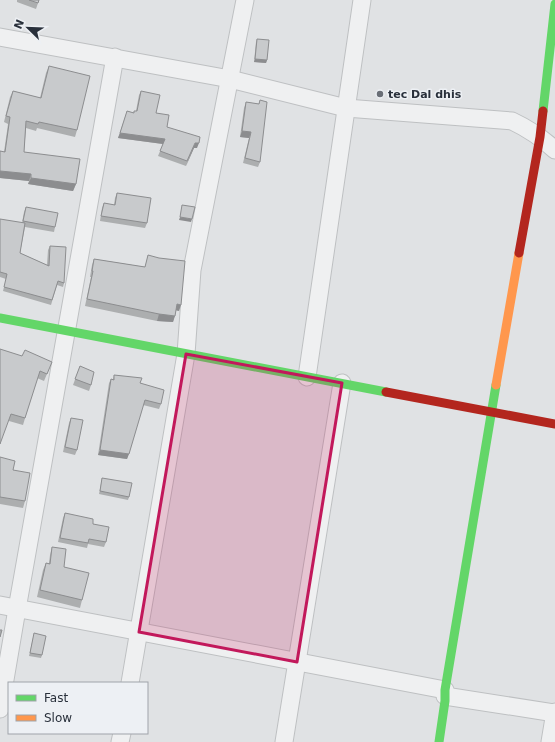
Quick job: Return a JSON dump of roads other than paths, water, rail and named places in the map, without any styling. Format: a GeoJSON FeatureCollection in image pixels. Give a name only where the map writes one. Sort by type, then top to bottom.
{"type":"FeatureCollection","features":[{"type":"Feature","properties":{"kind":"street"},"geometry":{"type":"LineString","coordinates":[[130,682],[186,354],[192,270],[245,0]]}},
{"type":"Feature","properties":{"kind":"street"},"geometry":{"type":"LineString","coordinates":[[308,377],[362,0]]}},
{"type":"Feature","properties":{"kind":"street"},"geometry":{"type":"LineString","coordinates":[[439,742],[445,693],[491,412],[540,137],[555,4]]}},
{"type":"Feature","properties":{"kind":"street"},"geometry":{"type":"LineString","coordinates":[[0,36],[230,79],[346,108],[512,121],[540,137],[555,150]]}},
{"type":"Feature","properties":{"kind":"street"},"geometry":{"type":"LineString","coordinates":[[0,709],[115,57]]}},
{"type":"Feature","properties":{"kind":"street"},"geometry":{"type":"LineString","coordinates":[[0,318],[555,424]]}},
{"type":"Feature","properties":{"kind":"street"},"geometry":{"type":"LineString","coordinates":[[284,742],[342,383]]}},
{"type":"Feature","properties":{"kind":"street"},"geometry":{"type":"LineString","coordinates":[[0,605],[297,662],[445,693],[555,713],[550,742]]}},
{"type":"Feature","properties":{"kind":"place","name":"tec Dal dhis"},"geometry":{"type":"Point","coordinates":[380,94]}}]}
